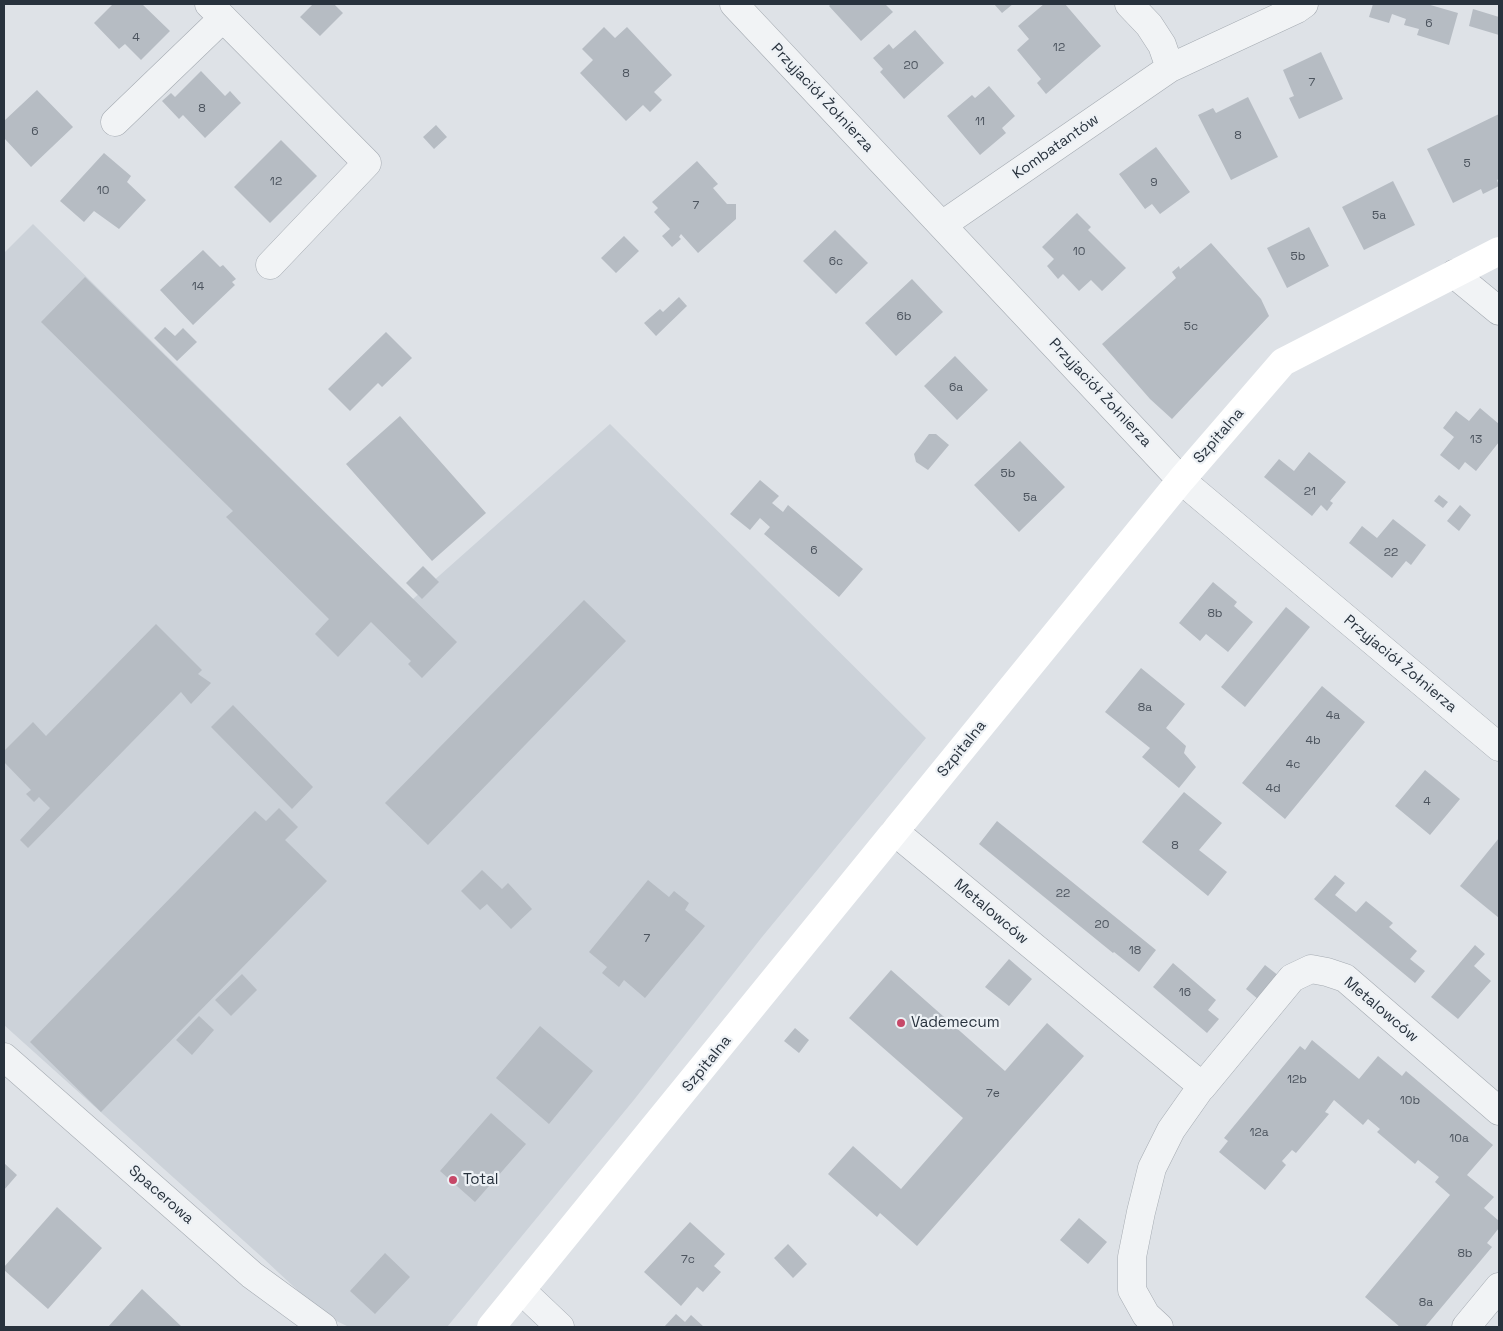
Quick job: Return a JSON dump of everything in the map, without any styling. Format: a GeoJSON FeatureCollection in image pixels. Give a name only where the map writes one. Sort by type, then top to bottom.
{"type":"FeatureCollection","features":[{"type":"Feature","properties":{"kind":"street","name":"Przyjaciół Żołnierza"},"geometry":{"type":"LineString","coordinates":[[734,4],[1181,480],[1499,747]]}},
{"type":"Feature","properties":{"kind":"street"},"geometry":{"type":"LineString","coordinates":[[1129,4],[1149,25],[1162,45],[1170,68]]}},
{"type":"Feature","properties":{"kind":"street","name":"Kombatantów"},"geometry":{"type":"LineString","coordinates":[[942,225],[1170,68],[1304,4]]}},
{"type":"Feature","properties":{"kind":"street"},"geometry":{"type":"LineString","coordinates":[[115,122],[216,11],[368,163],[270,265]]}},
{"type":"Feature","properties":{"kind":"street","name":"Szpitalna"},"geometry":{"type":"LineString","coordinates":[[491,1327],[1181,480],[1283,362],[1499,251]]}},
{"type":"Feature","properties":{"kind":"street"},"geometry":{"type":"LineString","coordinates":[[1454,274],[1499,311]]}},
{"type":"Feature","properties":{"kind":"street","name":"Metalowców"},"geometry":{"type":"LineString","coordinates":[[895,832],[1202,1087]]}},
{"type":"Feature","properties":{"kind":"street","name":"Metalowców"},"geometry":{"type":"LineString","coordinates":[[1159,1327],[1146,1315],[1132,1290],[1132,1257],[1140,1212],[1152,1168],[1170,1130],[1202,1087],[1292,978],[1311,969],[1345,978],[1499,1111]]}},
{"type":"Feature","properties":{"kind":"street","name":"Spacerowa"},"geometry":{"type":"LineString","coordinates":[[4,1057],[252,1275],[323,1327]]}},
{"type":"Feature","properties":{"kind":"street"},"geometry":{"type":"LineString","coordinates":[[1466,1327],[1499,1287]]}},
{"type":"Feature","properties":{"kind":"street"},"geometry":{"type":"LineString","coordinates":[[522,1291],[553,1321]]}},
{"type":"Feature","properties":{"kind":"shaded area"},"geometry":{"type":"Polygon","coordinates":[[[33,224],[413,599],[610,424],[926,738],[762,937],[633,1101],[447,1327],[349,1327],[324,1315],[4,1025],[4,253],[33,224]]]}},
{"type":"Feature","properties":{"kind":"building"},"geometry":{"type":"Polygon","coordinates":[[[113,4],[142,4],[170,31],[141,60],[125,44],[119,49],[94,23],[113,4]]]}},
{"type":"Feature","properties":{"kind":"building"},"geometry":{"type":"Polygon","coordinates":[[[313,4],[334,4],[343,13],[320,36],[300,17],[313,4]]]}},
{"type":"Feature","properties":{"kind":"building"},"geometry":{"type":"Polygon","coordinates":[[[831,4],[885,4],[893,12],[861,41],[829,6],[831,4]]]}},
{"type":"Feature","properties":{"kind":"building"},"geometry":{"type":"Polygon","coordinates":[[[994,4],[1013,4],[1002,13],[994,4]]]}},
{"type":"Feature","properties":{"kind":"building"},"geometry":{"type":"Polygon","coordinates":[[[1044,4],[1065,4],[1101,46],[1046,94],[1037,83],[1041,79],[1017,50],[1029,39],[1018,26],[1044,4]]]}},
{"type":"Feature","properties":{"kind":"building"},"geometry":{"type":"Polygon","coordinates":[[[1373,4],[1427,4],[1458,13],[1449,45],[1417,35],[1419,29],[1404,25],[1406,19],[1392,14],[1389,23],[1369,17],[1373,4]]]}},
{"type":"Feature","properties":{"kind":"building"},"geometry":{"type":"Polygon","coordinates":[[[1473,9],[1499,17],[1499,35],[1469,26],[1473,9]]]}},
{"type":"Feature","properties":{"kind":"building"},"geometry":{"type":"Polygon","coordinates":[[[604,27],[615,38],[627,27],[672,75],[654,92],[662,100],[650,112],[643,105],[626,121],[580,73],[593,60],[582,49],[604,27]]]}},
{"type":"Feature","properties":{"kind":"building"},"geometry":{"type":"Polygon","coordinates":[[[915,30],[944,63],[904,99],[880,72],[883,69],[873,58],[889,44],[893,49],[915,30]]]}},
{"type":"Feature","properties":{"kind":"building"},"geometry":{"type":"Polygon","coordinates":[[[1321,52],[1343,99],[1299,119],[1289,98],[1294,96],[1283,70],[1321,52]]]}},
{"type":"Feature","properties":{"kind":"building"},"geometry":{"type":"Polygon","coordinates":[[[201,71],[225,96],[230,91],[241,103],[205,138],[183,115],[179,119],[162,101],[171,93],[175,97],[201,71]]]}},
{"type":"Feature","properties":{"kind":"building"},"geometry":{"type":"Polygon","coordinates":[[[989,86],[1015,116],[1002,128],[1006,133],[980,155],[947,116],[972,95],[975,98],[989,86]]]}},
{"type":"Feature","properties":{"kind":"building"},"geometry":{"type":"Polygon","coordinates":[[[37,90],[73,127],[31,167],[4,138],[4,121],[37,90]]]}},
{"type":"Feature","properties":{"kind":"building"},"geometry":{"type":"Polygon","coordinates":[[[1248,97],[1278,157],[1231,180],[1198,115],[1213,108],[1216,113],[1248,97]]]}},
{"type":"Feature","properties":{"kind":"building"},"geometry":{"type":"Polygon","coordinates":[[[1499,114],[1499,179],[1497,180],[1499,186],[1483,194],[1481,189],[1453,203],[1427,149],[1499,114]]]}},
{"type":"Feature","properties":{"kind":"building"},"geometry":{"type":"Polygon","coordinates":[[[436,125],[447,137],[434,149],[423,137],[436,125]]]}},
{"type":"Feature","properties":{"kind":"building"},"geometry":{"type":"Polygon","coordinates":[[[281,140],[317,176],[270,223],[234,187],[281,140]]]}},
{"type":"Feature","properties":{"kind":"building"},"geometry":{"type":"Polygon","coordinates":[[[1156,147],[1190,192],[1160,214],[1152,204],[1145,209],[1119,174],[1156,147]]]}},
{"type":"Feature","properties":{"kind":"building"},"geometry":{"type":"Polygon","coordinates":[[[104,153],[131,176],[127,182],[146,200],[119,229],[94,211],[84,222],[60,201],[104,153]]]}},
{"type":"Feature","properties":{"kind":"building"},"geometry":{"type":"Polygon","coordinates":[[[697,161],[718,184],[713,188],[727,204],[736,204],[736,219],[698,253],[681,234],[679,237],[681,239],[672,247],[662,236],[670,229],[654,212],[658,208],[652,202],[697,161]]]}},
{"type":"Feature","properties":{"kind":"building"},"geometry":{"type":"Polygon","coordinates":[[[1393,181],[1415,225],[1364,250],[1342,207],[1393,181]]]}},
{"type":"Feature","properties":{"kind":"building"},"geometry":{"type":"Polygon","coordinates":[[[1077,213],[1091,227],[1088,230],[1126,268],[1102,291],[1091,280],[1079,291],[1063,274],[1058,279],[1047,266],[1054,259],[1042,247],[1077,213]]]}},
{"type":"Feature","properties":{"kind":"building"},"geometry":{"type":"Polygon","coordinates":[[[1309,227],[1329,266],[1287,288],[1267,248],[1309,227]]]}},
{"type":"Feature","properties":{"kind":"building"},"geometry":{"type":"Polygon","coordinates":[[[835,230],[868,263],[836,294],[803,261],[835,230]]]}},
{"type":"Feature","properties":{"kind":"building"},"geometry":{"type":"Polygon","coordinates":[[[624,236],[639,251],[616,273],[601,258],[624,236]]]}},
{"type":"Feature","properties":{"kind":"building"},"geometry":{"type":"Polygon","coordinates":[[[1211,243],[1261,299],[1269,316],[1172,419],[1150,399],[1102,344],[1176,278],[1172,272],[1179,266],[1180,269],[1211,243]]]}},
{"type":"Feature","properties":{"kind":"building"},"geometry":{"type":"Polygon","coordinates":[[[203,250],[220,267],[223,265],[236,279],[232,282],[235,285],[193,325],[160,290],[203,250]]]}},
{"type":"Feature","properties":{"kind":"building"},"geometry":{"type":"Polygon","coordinates":[[[85,277],[457,642],[422,678],[408,664],[411,661],[371,622],[338,657],[315,634],[329,619],[226,517],[233,511],[41,322],[85,277]]]}},
{"type":"Feature","properties":{"kind":"building"},"geometry":{"type":"Polygon","coordinates":[[[912,279],[943,312],[896,356],[865,323],[912,279]]]}},
{"type":"Feature","properties":{"kind":"building"},"geometry":{"type":"Polygon","coordinates":[[[679,297],[687,306],[656,336],[644,323],[660,309],[663,312],[679,297]]]}},
{"type":"Feature","properties":{"kind":"building"},"geometry":{"type":"Polygon","coordinates":[[[165,327],[175,336],[183,328],[197,342],[177,361],[154,338],[165,327]]]}},
{"type":"Feature","properties":{"kind":"building"},"geometry":{"type":"Polygon","coordinates":[[[386,332],[412,358],[382,387],[378,383],[350,411],[328,389],[386,332]]]}},
{"type":"Feature","properties":{"kind":"building"},"geometry":{"type":"Polygon","coordinates":[[[955,356],[988,390],[957,420],[924,386],[955,356]]]}},
{"type":"Feature","properties":{"kind":"building"},"geometry":{"type":"Polygon","coordinates":[[[1480,408],[1499,424],[1499,442],[1476,471],[1465,462],[1459,470],[1440,455],[1454,437],[1443,428],[1456,411],[1469,421],[1480,408]]]}},
{"type":"Feature","properties":{"kind":"building"},"geometry":{"type":"Polygon","coordinates":[[[400,416],[486,513],[432,561],[346,464],[400,416]]]}},
{"type":"Feature","properties":{"kind":"building"},"geometry":{"type":"Polygon","coordinates":[[[929,434],[936,434],[949,445],[928,470],[916,462],[914,454],[929,434]]]}},
{"type":"Feature","properties":{"kind":"building"},"geometry":{"type":"Polygon","coordinates":[[[1020,441],[1065,487],[1019,532],[974,485],[1020,441]]]}},
{"type":"Feature","properties":{"kind":"building"},"geometry":{"type":"Polygon","coordinates":[[[1309,452],[1346,482],[1330,501],[1333,503],[1327,511],[1321,505],[1312,516],[1264,477],[1279,459],[1294,471],[1309,452]]]}},
{"type":"Feature","properties":{"kind":"building"},"geometry":{"type":"Polygon","coordinates":[[[760,480],[779,496],[772,503],[783,512],[788,505],[863,569],[839,597],[764,534],[770,527],[760,518],[750,530],[730,514],[760,480]]]}},
{"type":"Feature","properties":{"kind":"building"},"geometry":{"type":"Polygon","coordinates":[[[1439,495],[1448,502],[1443,508],[1434,501],[1439,495]]]}},
{"type":"Feature","properties":{"kind":"building"},"geometry":{"type":"Polygon","coordinates":[[[1460,505],[1471,515],[1459,531],[1447,521],[1460,505]]]}},
{"type":"Feature","properties":{"kind":"building"},"geometry":{"type":"Polygon","coordinates":[[[1393,519],[1426,545],[1411,565],[1406,561],[1392,578],[1349,543],[1362,526],[1377,538],[1393,519]]]}},
{"type":"Feature","properties":{"kind":"building"},"geometry":{"type":"Polygon","coordinates":[[[423,566],[439,582],[422,599],[406,583],[423,566]]]}},
{"type":"Feature","properties":{"kind":"building"},"geometry":{"type":"Polygon","coordinates":[[[1213,582],[1237,602],[1234,606],[1253,622],[1228,652],[1206,634],[1200,641],[1179,623],[1213,582]]]}},
{"type":"Feature","properties":{"kind":"building"},"geometry":{"type":"Polygon","coordinates":[[[584,600],[626,641],[428,845],[385,803],[584,600]]]}},
{"type":"Feature","properties":{"kind":"building"},"geometry":{"type":"Polygon","coordinates":[[[1286,607],[1310,627],[1245,707],[1221,687],[1286,607]]]}},
{"type":"Feature","properties":{"kind":"building"},"geometry":{"type":"Polygon","coordinates":[[[156,624],[202,670],[198,674],[211,683],[191,704],[181,692],[28,848],[20,840],[50,808],[39,797],[34,802],[26,794],[31,790],[4,762],[4,751],[33,722],[46,736],[156,624]]]}},
{"type":"Feature","properties":{"kind":"building"},"geometry":{"type":"Polygon","coordinates":[[[1141,668],[1185,704],[1166,728],[1186,746],[1184,753],[1196,767],[1179,788],[1142,757],[1150,748],[1105,712],[1141,668]]]}},
{"type":"Feature","properties":{"kind":"building"},"geometry":{"type":"Polygon","coordinates":[[[1322,686],[1365,722],[1285,819],[1242,783],[1322,686]]]}},
{"type":"Feature","properties":{"kind":"building"},"geometry":{"type":"Polygon","coordinates":[[[233,705],[313,787],[292,809],[211,727],[233,705]]]}},
{"type":"Feature","properties":{"kind":"building"},"geometry":{"type":"Polygon","coordinates":[[[1425,770],[1460,799],[1430,835],[1395,806],[1425,770]]]}},
{"type":"Feature","properties":{"kind":"building"},"geometry":{"type":"Polygon","coordinates":[[[1184,792],[1222,823],[1199,850],[1227,872],[1208,896],[1142,842],[1184,792]]]}},
{"type":"Feature","properties":{"kind":"building"},"geometry":{"type":"Polygon","coordinates":[[[279,808],[298,827],[285,840],[327,881],[101,1112],[30,1042],[255,811],[266,821],[279,808]]]}},
{"type":"Feature","properties":{"kind":"building"},"geometry":{"type":"Polygon","coordinates":[[[997,821],[1156,950],[1139,972],[979,844],[997,821]]]}},
{"type":"Feature","properties":{"kind":"building"},"geometry":{"type":"Polygon","coordinates":[[[1499,838],[1499,918],[1460,886],[1499,838]]]}},
{"type":"Feature","properties":{"kind":"building"},"geometry":{"type":"Polygon","coordinates":[[[482,870],[502,889],[508,883],[532,909],[511,929],[487,904],[480,910],[461,891],[482,870]]]}},
{"type":"Feature","properties":{"kind":"building"},"geometry":{"type":"Polygon","coordinates":[[[1335,875],[1345,883],[1335,895],[1356,912],[1366,901],[1393,923],[1389,927],[1417,951],[1410,959],[1425,971],[1415,983],[1314,899],[1335,875]]]}},
{"type":"Feature","properties":{"kind":"building"},"geometry":{"type":"Polygon","coordinates":[[[648,880],[669,897],[674,891],[689,903],[685,910],[705,926],[645,998],[624,980],[619,987],[602,973],[607,967],[589,952],[648,880]]]}},
{"type":"Feature","properties":{"kind":"building"},"geometry":{"type":"Polygon","coordinates":[[[1475,945],[1485,954],[1474,966],[1491,981],[1458,1019],[1431,997],[1475,945]]]}},
{"type":"Feature","properties":{"kind":"building"},"geometry":{"type":"Polygon","coordinates":[[[1009,959],[1032,979],[1009,1006],[985,987],[1009,959]]]}},
{"type":"Feature","properties":{"kind":"building"},"geometry":{"type":"Polygon","coordinates":[[[1173,963],[1216,1000],[1208,1010],[1219,1019],[1207,1033],[1153,987],[1173,963]]]}},
{"type":"Feature","properties":{"kind":"building"},"geometry":{"type":"Polygon","coordinates":[[[1265,965],[1279,976],[1259,1000],[1246,989],[1265,965]]]}},
{"type":"Feature","properties":{"kind":"building"},"geometry":{"type":"Polygon","coordinates":[[[891,970],[1005,1071],[1047,1023],[1084,1056],[917,1246],[880,1213],[877,1217],[828,1174],[853,1146],[901,1189],[963,1118],[849,1018],[891,970]]]}},
{"type":"Feature","properties":{"kind":"building"},"geometry":{"type":"Polygon","coordinates":[[[242,974],[257,990],[231,1016],[215,1000],[242,974]]]}},
{"type":"Feature","properties":{"kind":"building"},"geometry":{"type":"Polygon","coordinates":[[[199,1016],[214,1030],[192,1055],[176,1040],[199,1016]]]}},
{"type":"Feature","properties":{"kind":"building"},"geometry":{"type":"Polygon","coordinates":[[[540,1026],[593,1071],[549,1124],[496,1078],[540,1026]]]}},
{"type":"Feature","properties":{"kind":"building"},"geometry":{"type":"Polygon","coordinates":[[[795,1028],[809,1040],[799,1053],[784,1041],[795,1028]]]}},
{"type":"Feature","properties":{"kind":"building"},"geometry":{"type":"Polygon","coordinates":[[[1312,1040],[1359,1079],[1378,1056],[1402,1076],[1406,1071],[1493,1145],[1467,1175],[1494,1197],[1484,1208],[1499,1221],[1499,1228],[1487,1243],[1492,1247],[1425,1327],[1400,1327],[1365,1297],[1450,1195],[1435,1182],[1439,1177],[1418,1160],[1415,1164],[1377,1132],[1380,1129],[1368,1119],[1363,1125],[1334,1100],[1325,1112],[1329,1114],[1296,1153],[1292,1150],[1282,1161],[1286,1165],[1265,1190],[1219,1152],[1228,1141],[1224,1138],[1300,1046],[1305,1050],[1312,1040]]]}},
{"type":"Feature","properties":{"kind":"building"},"geometry":{"type":"Polygon","coordinates":[[[491,1113],[526,1144],[475,1202],[440,1171],[491,1113]]]}},
{"type":"Feature","properties":{"kind":"building"},"geometry":{"type":"Polygon","coordinates":[[[4,1163],[17,1175],[4,1190],[4,1163]]]}},
{"type":"Feature","properties":{"kind":"building"},"geometry":{"type":"Polygon","coordinates":[[[57,1207],[102,1248],[48,1309],[4,1270],[4,1267],[57,1207]]]}},
{"type":"Feature","properties":{"kind":"building"},"geometry":{"type":"Polygon","coordinates":[[[1079,1218],[1107,1242],[1088,1264],[1060,1240],[1079,1218]]]}},
{"type":"Feature","properties":{"kind":"building"},"geometry":{"type":"Polygon","coordinates":[[[690,1222],[725,1254],[714,1266],[721,1272],[703,1292],[697,1287],[681,1306],[644,1272],[690,1222]]]}},
{"type":"Feature","properties":{"kind":"building"},"geometry":{"type":"Polygon","coordinates":[[[788,1244],[807,1264],[793,1278],[774,1258],[788,1244]]]}},
{"type":"Feature","properties":{"kind":"building"},"geometry":{"type":"Polygon","coordinates":[[[385,1253],[410,1277],[375,1314],[350,1291],[385,1253]]]}},
{"type":"Feature","properties":{"kind":"building"},"geometry":{"type":"Polygon","coordinates":[[[142,1289],[182,1327],[108,1327],[142,1289]]]}},
{"type":"Feature","properties":{"kind":"building"},"geometry":{"type":"Polygon","coordinates":[[[676,1314],[685,1322],[691,1315],[704,1327],[664,1327],[676,1314]]]}},
{"type":"Feature","properties":{"kind":"place","name":"Vademecum"},"geometry":{"type":"Point","coordinates":[901,1023]}},
{"type":"Feature","properties":{"kind":"place","name":"Total"},"geometry":{"type":"Point","coordinates":[453,1180]}}]}
